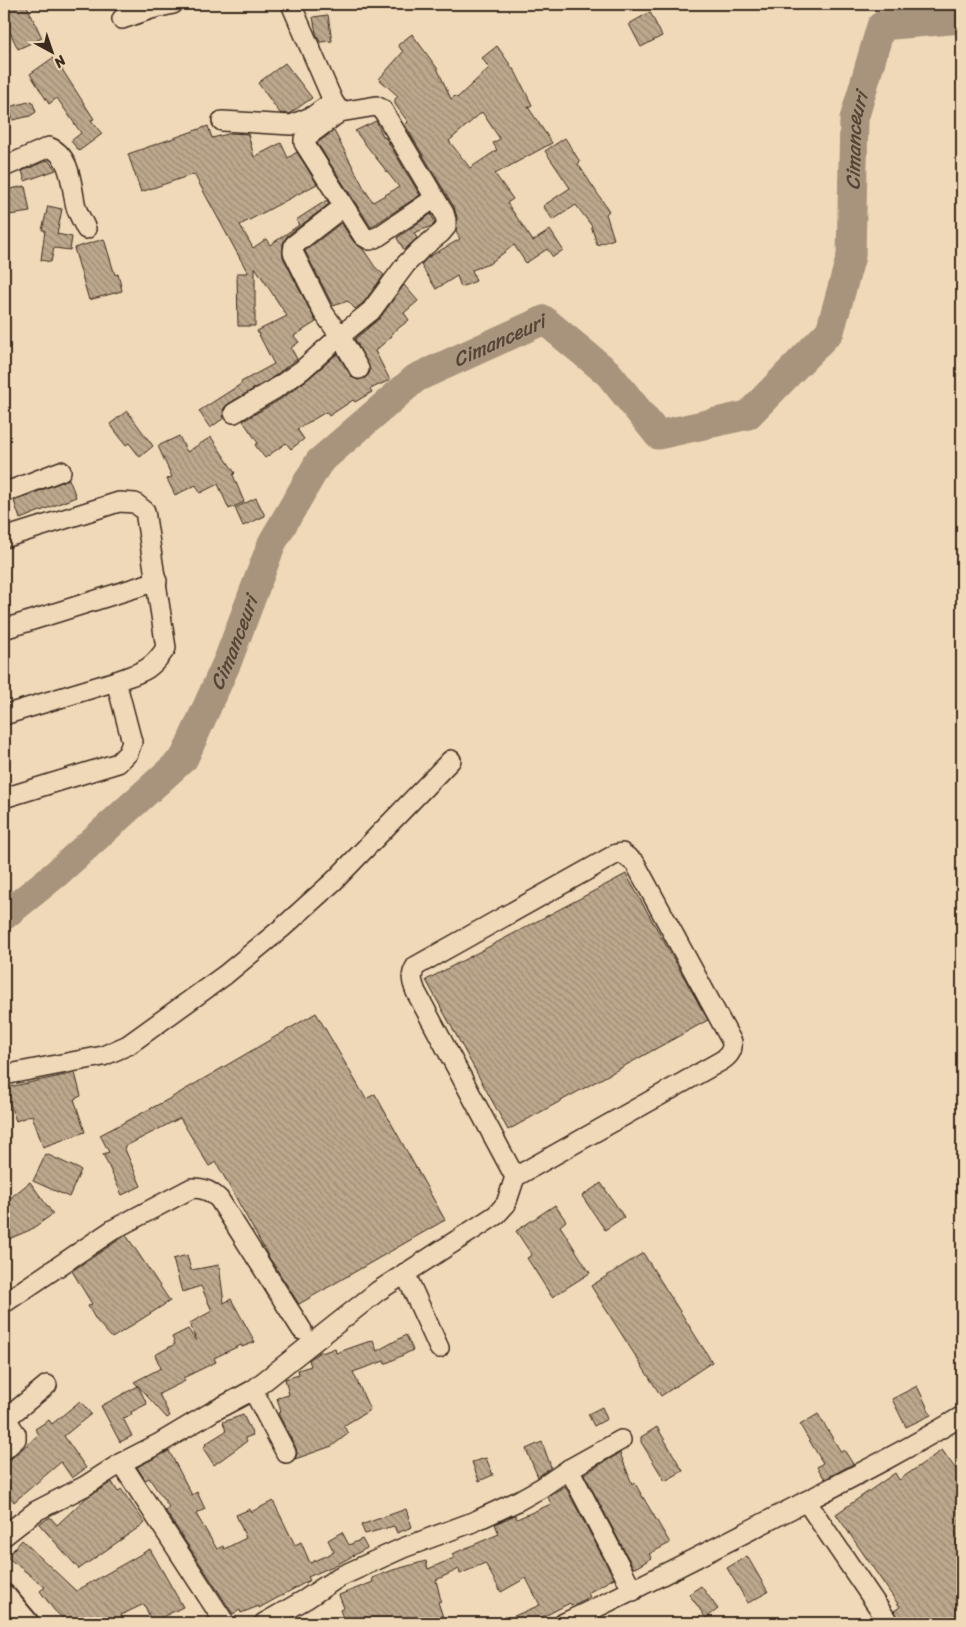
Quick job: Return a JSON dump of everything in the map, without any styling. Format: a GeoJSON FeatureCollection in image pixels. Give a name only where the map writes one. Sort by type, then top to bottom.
{"type":"FeatureCollection","features":[{"type":"Feature","properties":{"kind":"main road"},"geometry":{"type":"LineString","coordinates":[[4,1596],[26,1623]]}},
{"type":"Feature","properties":{"kind":"street"},"geometry":{"type":"LineString","coordinates":[[122,19],[173,4]]}},
{"type":"Feature","properties":{"kind":"street"},"geometry":{"type":"LineString","coordinates":[[291,4],[337,107]]}},
{"type":"Feature","properties":{"kind":"street"},"geometry":{"type":"LineString","coordinates":[[222,121],[291,125],[337,107],[376,106],[382,109],[444,213],[446,220],[446,227],[406,264],[371,310],[302,370],[234,413]]}},
{"type":"Feature","properties":{"kind":"street"},"geometry":{"type":"LineString","coordinates":[[337,107],[306,136],[304,143],[363,236],[370,240],[379,236],[435,198]]}},
{"type":"Feature","properties":{"kind":"street"},"geometry":{"type":"LineString","coordinates":[[4,167],[49,147],[54,149],[68,170],[77,209],[86,229]]}},
{"type":"Feature","properties":{"kind":"street"},"geometry":{"type":"LineString","coordinates":[[343,207],[294,245],[293,252],[323,312],[340,336],[359,369]]}},
{"type":"Feature","properties":{"kind":"street"},"geometry":{"type":"LineString","coordinates":[[4,492],[61,471]]}},
{"type":"Feature","properties":{"kind":"street"},"geometry":{"type":"LineString","coordinates":[[4,538],[119,502],[135,503],[145,511],[166,648],[157,661],[146,670],[4,715]]}},
{"type":"Feature","properties":{"kind":"street"},"geometry":{"type":"LineString","coordinates":[[4,629],[157,581]]}},
{"type":"Feature","properties":{"kind":"street"},"geometry":{"type":"LineString","coordinates":[[4,798],[118,763],[128,753],[132,742],[116,681]]}},
{"type":"Feature","properties":{"kind":"street"},"geometry":{"type":"LineString","coordinates":[[4,1075],[103,1056],[128,1045],[225,975],[282,928],[334,881],[451,760]]}},
{"type":"Feature","properties":{"kind":"street"},"geometry":{"type":"LineString","coordinates":[[4,1536],[36,1511],[254,1390],[354,1309],[405,1272],[496,1215],[506,1204],[515,1177],[728,1057],[732,1042],[635,864],[622,853],[616,854],[424,961],[416,966],[412,972],[412,982],[416,992],[515,1177]]}},
{"type":"Feature","properties":{"kind":"street"},"geometry":{"type":"LineString","coordinates":[[4,1303],[114,1229],[192,1188],[203,1188],[219,1199],[302,1330]]}},
{"type":"Feature","properties":{"kind":"street"},"geometry":{"type":"LineString","coordinates":[[405,1272],[438,1348]]}},
{"type":"Feature","properties":{"kind":"street"},"geometry":{"type":"LineString","coordinates":[[4,1450],[16,1439],[16,1434],[8,1422],[8,1417],[46,1385]]}},
{"type":"Feature","properties":{"kind":"street"},"geometry":{"type":"LineString","coordinates":[[254,1390],[286,1453]]}},
{"type":"Feature","properties":{"kind":"street"},"geometry":{"type":"LineString","coordinates":[[564,1623],[633,1591],[923,1440],[962,1416]]}},
{"type":"Feature","properties":{"kind":"street"},"geometry":{"type":"LineString","coordinates":[[264,1623],[306,1599],[338,1577],[403,1548],[474,1522],[541,1488],[569,1469],[621,1440]]}},
{"type":"Feature","properties":{"kind":"street"},"geometry":{"type":"LineString","coordinates":[[121,1463],[225,1623]]}},
{"type":"Feature","properties":{"kind":"street"},"geometry":{"type":"LineString","coordinates":[[569,1469],[633,1591]]}},
{"type":"Feature","properties":{"kind":"street"},"geometry":{"type":"LineString","coordinates":[[806,1501],[889,1623]]}},
{"type":"Feature","properties":{"kind":"building"},"geometry":{"type":"Polygon","coordinates":[[[4,4],[26,4],[42,38],[18,49],[4,20],[4,4]]]}},
{"type":"Feature","properties":{"kind":"building"},"geometry":{"type":"Polygon","coordinates":[[[650,12],[662,36],[641,47],[629,24],[650,12]]]}},
{"type":"Feature","properties":{"kind":"building"},"geometry":{"type":"Polygon","coordinates":[[[328,15],[332,41],[320,42],[313,17],[328,15]]]}},
{"type":"Feature","properties":{"kind":"building"},"geometry":{"type":"Polygon","coordinates":[[[412,34],[437,68],[451,99],[455,96],[457,98],[489,68],[482,58],[497,46],[516,73],[532,105],[528,107],[552,143],[495,174],[513,199],[507,203],[533,241],[550,230],[563,250],[553,257],[547,249],[526,263],[514,245],[489,264],[472,270],[476,281],[461,287],[457,276],[436,289],[421,265],[427,258],[460,239],[456,232],[457,217],[454,207],[405,125],[408,122],[395,104],[395,99],[398,96],[379,79],[403,52],[398,45],[412,34]],[[482,112],[449,141],[470,168],[497,150],[493,143],[500,139],[482,112]]]}},
{"type":"Feature","properties":{"kind":"building"},"geometry":{"type":"Polygon","coordinates":[[[54,57],[94,119],[91,120],[102,134],[79,151],[71,141],[81,133],[57,98],[49,104],[30,74],[54,57]]]}},
{"type":"Feature","properties":{"kind":"building"},"geometry":{"type":"Polygon","coordinates":[[[285,63],[312,98],[289,114],[280,113],[258,83],[285,63]]]}},
{"type":"Feature","properties":{"kind":"building"},"geometry":{"type":"Polygon","coordinates":[[[32,101],[36,112],[30,116],[13,120],[9,107],[32,101]]]}},
{"type":"Feature","properties":{"kind":"building"},"geometry":{"type":"Polygon","coordinates":[[[376,121],[384,138],[420,195],[371,227],[317,143],[334,131],[373,202],[399,187],[355,131],[376,121]]]}},
{"type":"Feature","properties":{"kind":"building"},"geometry":{"type":"Polygon","coordinates":[[[208,126],[212,138],[232,133],[248,134],[254,157],[281,143],[288,158],[297,152],[317,184],[240,225],[253,248],[266,239],[270,245],[299,225],[296,220],[327,200],[329,204],[287,236],[283,243],[283,257],[316,322],[294,336],[299,342],[291,348],[297,359],[269,380],[228,404],[224,408],[224,418],[210,428],[199,411],[241,384],[241,382],[274,364],[257,331],[287,316],[255,267],[255,326],[238,326],[237,273],[248,273],[194,174],[141,192],[128,154],[208,126]]]}},
{"type":"Feature","properties":{"kind":"building"},"geometry":{"type":"Polygon","coordinates":[[[565,138],[580,162],[578,164],[609,211],[606,214],[614,239],[597,245],[591,225],[576,205],[553,220],[543,206],[570,188],[545,151],[565,138]]]}},
{"type":"Feature","properties":{"kind":"building"},"geometry":{"type":"Polygon","coordinates":[[[48,160],[56,170],[25,181],[22,171],[48,160]]]}},
{"type":"Feature","properties":{"kind":"building"},"geometry":{"type":"Polygon","coordinates":[[[25,186],[30,212],[9,215],[5,190],[25,186]]]}},
{"type":"Feature","properties":{"kind":"building"},"geometry":{"type":"Polygon","coordinates":[[[48,206],[62,209],[57,234],[72,237],[70,250],[54,248],[51,262],[41,260],[45,230],[42,230],[48,206]]]}},
{"type":"Feature","properties":{"kind":"building"},"geometry":{"type":"Polygon","coordinates":[[[431,214],[435,223],[414,233],[417,238],[404,250],[397,238],[431,214]]]}},
{"type":"Feature","properties":{"kind":"building"},"geometry":{"type":"Polygon","coordinates":[[[341,223],[354,242],[363,249],[375,267],[384,275],[363,303],[355,309],[348,301],[333,306],[305,251],[341,223]]]}},
{"type":"Feature","properties":{"kind":"building"},"geometry":{"type":"Polygon","coordinates":[[[104,239],[115,275],[118,274],[122,291],[89,300],[74,248],[104,239]]]}},
{"type":"Feature","properties":{"kind":"building"},"geometry":{"type":"Polygon","coordinates":[[[404,285],[418,301],[404,313],[409,320],[391,334],[392,336],[375,351],[390,380],[370,389],[372,392],[355,402],[353,400],[329,416],[326,412],[297,429],[304,439],[291,449],[286,443],[265,458],[255,445],[258,443],[243,421],[281,399],[337,354],[353,378],[358,380],[365,378],[369,374],[370,369],[355,339],[380,318],[404,285]]]}},
{"type":"Feature","properties":{"kind":"building"},"geometry":{"type":"Polygon","coordinates":[[[127,411],[153,446],[140,457],[129,443],[126,445],[110,424],[127,411]]]}},
{"type":"Feature","properties":{"kind":"building"},"geometry":{"type":"Polygon","coordinates":[[[179,436],[187,452],[211,437],[235,473],[233,475],[244,502],[229,509],[218,484],[200,493],[196,485],[175,495],[167,479],[172,477],[158,446],[179,436]]]}},
{"type":"Feature","properties":{"kind":"building"},"geometry":{"type":"Polygon","coordinates":[[[69,479],[76,497],[20,519],[14,501],[69,479]]]}},
{"type":"Feature","properties":{"kind":"building"},"geometry":{"type":"Polygon","coordinates":[[[256,498],[265,516],[243,526],[235,508],[256,498]]]}},
{"type":"Feature","properties":{"kind":"building"},"geometry":{"type":"Polygon","coordinates":[[[626,874],[708,1020],[508,1130],[426,980],[626,874]]]}},
{"type":"Feature","properties":{"kind":"building"},"geometry":{"type":"Polygon","coordinates":[[[316,1013],[366,1099],[375,1094],[445,1220],[299,1304],[270,1259],[216,1162],[209,1166],[180,1118],[124,1147],[141,1186],[122,1195],[103,1154],[109,1152],[100,1135],[169,1099],[316,1013]]]}},
{"type":"Feature","properties":{"kind":"building"},"geometry":{"type":"Polygon","coordinates":[[[75,1073],[81,1096],[74,1099],[85,1132],[43,1147],[32,1115],[16,1121],[4,1088],[75,1073]]]}},
{"type":"Feature","properties":{"kind":"building"},"geometry":{"type":"Polygon","coordinates":[[[46,1154],[81,1170],[69,1197],[33,1181],[46,1154]]]}},
{"type":"Feature","properties":{"kind":"building"},"geometry":{"type":"Polygon","coordinates":[[[30,1182],[53,1214],[30,1230],[4,1241],[4,1203],[30,1182]]]}},
{"type":"Feature","properties":{"kind":"building"},"geometry":{"type":"Polygon","coordinates":[[[601,1183],[624,1217],[605,1230],[582,1196],[601,1183]]]}},
{"type":"Feature","properties":{"kind":"building"},"geometry":{"type":"Polygon","coordinates":[[[555,1205],[566,1221],[560,1226],[590,1273],[552,1297],[527,1258],[532,1255],[516,1231],[555,1205]]]}},
{"type":"Feature","properties":{"kind":"building"},"geometry":{"type":"Polygon","coordinates":[[[126,1235],[170,1301],[112,1338],[96,1320],[88,1306],[92,1304],[72,1271],[126,1235]]]}},
{"type":"Feature","properties":{"kind":"building"},"geometry":{"type":"Polygon","coordinates":[[[643,1253],[712,1362],[661,1396],[591,1286],[643,1253]]]}},
{"type":"Feature","properties":{"kind":"building"},"geometry":{"type":"Polygon","coordinates":[[[187,1255],[191,1270],[219,1265],[224,1303],[231,1299],[255,1342],[242,1347],[241,1345],[214,1358],[216,1362],[183,1378],[185,1381],[159,1394],[170,1416],[167,1418],[134,1382],[161,1368],[155,1355],[175,1344],[172,1337],[188,1329],[196,1341],[190,1323],[212,1311],[201,1286],[182,1292],[173,1259],[187,1255]]]}},
{"type":"Feature","properties":{"kind":"building"},"geometry":{"type":"Polygon","coordinates":[[[406,1335],[413,1350],[385,1364],[384,1361],[353,1372],[370,1410],[343,1426],[349,1433],[332,1446],[295,1459],[297,1454],[296,1448],[278,1413],[281,1412],[277,1398],[289,1395],[285,1379],[299,1375],[298,1370],[311,1366],[309,1360],[321,1351],[322,1353],[335,1348],[336,1353],[373,1340],[377,1351],[406,1335]]]}},
{"type":"Feature","properties":{"kind":"building"},"geometry":{"type":"Polygon","coordinates":[[[138,1386],[147,1404],[131,1412],[132,1415],[123,1418],[132,1436],[120,1442],[101,1406],[138,1386]]]}},
{"type":"Feature","properties":{"kind":"building"},"geometry":{"type":"Polygon","coordinates":[[[917,1386],[931,1415],[906,1427],[892,1399],[917,1386]]]}},
{"type":"Feature","properties":{"kind":"building"},"geometry":{"type":"Polygon","coordinates":[[[80,1401],[91,1414],[64,1436],[86,1468],[72,1478],[61,1462],[14,1502],[4,1489],[4,1463],[39,1434],[35,1429],[49,1420],[52,1424],[80,1401]]]}},
{"type":"Feature","properties":{"kind":"building"},"geometry":{"type":"Polygon","coordinates":[[[602,1407],[607,1419],[594,1426],[588,1414],[602,1407]]]}},
{"type":"Feature","properties":{"kind":"building"},"geometry":{"type":"Polygon","coordinates":[[[818,1414],[841,1452],[844,1450],[853,1464],[825,1479],[817,1467],[823,1463],[800,1425],[818,1414]]]}},
{"type":"Feature","properties":{"kind":"building"},"geometry":{"type":"Polygon","coordinates":[[[243,1415],[253,1435],[245,1438],[247,1441],[214,1465],[203,1448],[205,1444],[226,1431],[223,1422],[243,1415]]]}},
{"type":"Feature","properties":{"kind":"building"},"geometry":{"type":"Polygon","coordinates":[[[657,1427],[683,1471],[665,1481],[641,1442],[641,1437],[657,1427]]]}},
{"type":"Feature","properties":{"kind":"building"},"geometry":{"type":"Polygon","coordinates":[[[542,1442],[551,1467],[538,1477],[526,1449],[542,1442]]]}},
{"type":"Feature","properties":{"kind":"building"},"geometry":{"type":"Polygon","coordinates":[[[942,1450],[962,1478],[962,1623],[903,1623],[894,1611],[900,1607],[836,1514],[895,1473],[899,1480],[942,1450]]]}},
{"type":"Feature","properties":{"kind":"building"},"geometry":{"type":"Polygon","coordinates":[[[169,1451],[192,1495],[197,1492],[205,1509],[196,1514],[217,1549],[223,1546],[224,1549],[246,1538],[236,1515],[250,1509],[251,1512],[273,1501],[295,1545],[301,1542],[310,1563],[334,1552],[328,1540],[342,1532],[349,1545],[362,1539],[367,1548],[338,1564],[308,1577],[310,1580],[259,1608],[259,1606],[241,1613],[240,1610],[233,1614],[165,1510],[169,1507],[149,1478],[145,1480],[137,1467],[169,1451]]]}},
{"type":"Feature","properties":{"kind":"building"},"geometry":{"type":"Polygon","coordinates":[[[620,1453],[632,1484],[634,1482],[670,1543],[649,1554],[652,1558],[635,1568],[584,1474],[620,1453]]]}},
{"type":"Feature","properties":{"kind":"building"},"geometry":{"type":"Polygon","coordinates":[[[486,1458],[493,1475],[479,1481],[472,1462],[486,1458]]]}},
{"type":"Feature","properties":{"kind":"building"},"geometry":{"type":"Polygon","coordinates":[[[112,1482],[118,1492],[121,1489],[145,1523],[79,1569],[39,1524],[50,1517],[57,1525],[87,1497],[112,1482]]]}},
{"type":"Feature","properties":{"kind":"building"},"geometry":{"type":"Polygon","coordinates":[[[565,1486],[614,1578],[588,1593],[590,1597],[571,1606],[570,1603],[531,1623],[498,1623],[540,1605],[526,1578],[501,1592],[485,1563],[460,1574],[459,1569],[436,1580],[441,1601],[438,1602],[445,1623],[345,1623],[340,1610],[344,1608],[339,1595],[373,1582],[372,1578],[393,1570],[426,1561],[428,1569],[454,1558],[452,1554],[499,1534],[495,1524],[515,1515],[517,1519],[551,1504],[548,1497],[565,1486]]]}},
{"type":"Feature","properties":{"kind":"building"},"geometry":{"type":"Polygon","coordinates":[[[406,1509],[412,1527],[397,1533],[394,1526],[365,1534],[361,1525],[406,1509]]]}},
{"type":"Feature","properties":{"kind":"building"},"geometry":{"type":"Polygon","coordinates":[[[22,1540],[76,1591],[150,1549],[183,1607],[152,1622],[144,1604],[121,1615],[124,1623],[97,1623],[92,1615],[83,1623],[68,1623],[54,1610],[40,1591],[45,1587],[7,1557],[22,1540]]]}},
{"type":"Feature","properties":{"kind":"building"},"geometry":{"type":"Polygon","coordinates":[[[747,1556],[768,1592],[748,1603],[727,1568],[747,1556]]]}},
{"type":"Feature","properties":{"kind":"building"},"geometry":{"type":"Polygon","coordinates":[[[701,1586],[718,1609],[706,1618],[689,1594],[701,1586]]]}},
{"type":"Feature","properties":{"kind":"waterway","name":"Cimanceuri"},"geometry":{"type":"LineString","coordinates":[[4,916],[56,874],[184,758],[228,660],[272,543],[319,462],[416,378],[544,320],[608,373],[658,435],[748,415],[830,331],[851,256],[854,119],[881,26],[962,19]]}}]}
